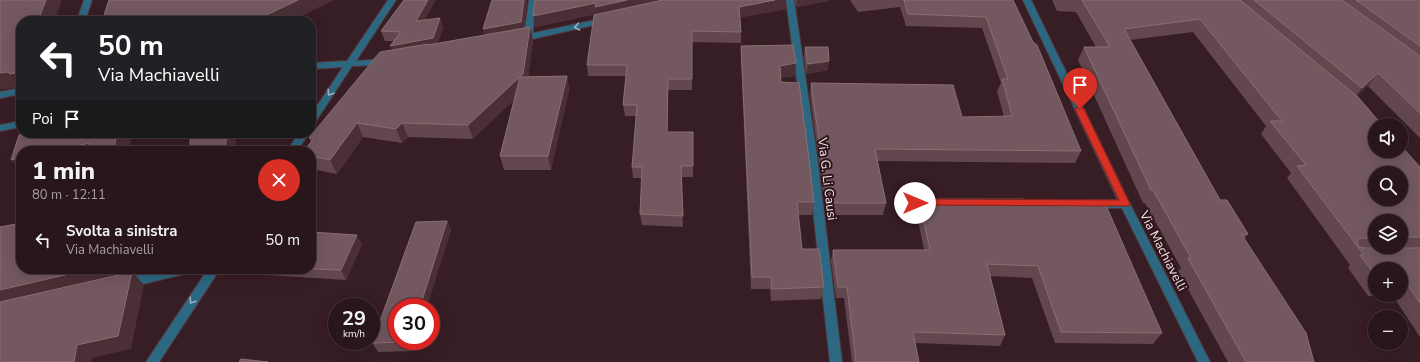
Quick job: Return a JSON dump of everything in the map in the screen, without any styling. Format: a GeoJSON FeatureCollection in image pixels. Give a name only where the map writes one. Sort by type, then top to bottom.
{"type":"FeatureCollection","features":[{"type":"Feature","properties":{"kind":"street"},"geometry":{"type":"LineString","coordinates":[[83,16],[88,0]]}},
{"type":"Feature","properties":{"kind":"street"},"geometry":{"type":"LineString","coordinates":[[316,114],[392,0]]}},
{"type":"Feature","properties":{"kind":"street"},"geometry":{"type":"LineString","coordinates":[[528,37],[534,0]]}},
{"type":"Feature","properties":{"kind":"street","name":"Via G. Li Causi"},"geometry":{"type":"LineString","coordinates":[[790,0],[812,156],[836,362]]}},
{"type":"Feature","properties":{"kind":"street","name":"Via Machiavelli"},"geometry":{"type":"LineString","coordinates":[[1027,0],[1125,204],[1204,362]]}},
{"type":"Feature","properties":{"kind":"street"},"geometry":{"type":"LineString","coordinates":[[512,40],[612,19]]}},
{"type":"Feature","properties":{"kind":"street"},"geometry":{"type":"LineString","coordinates":[[316,66],[389,61]]}},
{"type":"Feature","properties":{"kind":"street"},"geometry":{"type":"LineString","coordinates":[[0,95],[16,92]]}},
{"type":"Feature","properties":{"kind":"street"},"geometry":{"type":"LineString","coordinates":[[0,128],[16,125]]}},
{"type":"Feature","properties":{"kind":"street"},"geometry":{"type":"LineString","coordinates":[[915,203],[1032,203]]}},
{"type":"Feature","properties":{"kind":"street"},"geometry":{"type":"LineString","coordinates":[[1078,204],[1125,204]]}},
{"type":"Feature","properties":{"kind":"street"},"geometry":{"type":"LineString","coordinates":[[112,286],[166,274]]}},
{"type":"Feature","properties":{"kind":"street"},"geometry":{"type":"LineString","coordinates":[[152,362],[211,274]]}},
{"type":"Feature","properties":{"kind":"building"},"geometry":{"type":"Polygon","coordinates":[[[0,0],[46,0],[40,16],[16,16],[16,73],[0,73],[0,0]]]}},
{"type":"Feature","properties":{"kind":"building"},"geometry":{"type":"Polygon","coordinates":[[[109,0],[298,0],[264,16],[104,16],[109,0]]]}},
{"type":"Feature","properties":{"kind":"building"},"geometry":{"type":"Polygon","coordinates":[[[404,0],[428,0],[416,21],[440,18],[433,38],[390,46],[401,32],[381,31],[404,0]]]}},
{"type":"Feature","properties":{"kind":"building"},"geometry":{"type":"Polygon","coordinates":[[[492,0],[524,0],[521,22],[483,29],[492,0]]]}},
{"type":"Feature","properties":{"kind":"building"},"geometry":{"type":"Polygon","coordinates":[[[535,0],[627,0],[595,7],[596,3],[533,16],[535,0]]]}},
{"type":"Feature","properties":{"kind":"building"},"geometry":{"type":"Polygon","coordinates":[[[663,0],[775,0],[739,7],[741,32],[692,31],[692,79],[668,79],[667,132],[693,132],[693,166],[681,166],[683,216],[640,214],[642,167],[632,167],[637,105],[623,105],[627,65],[587,65],[594,15],[663,0]]]}},
{"type":"Feature","properties":{"kind":"building"},"geometry":{"type":"Polygon","coordinates":[[[904,0],[1013,0],[1033,42],[1037,45],[1081,151],[875,149],[886,203],[828,203],[811,83],[953,85],[962,117],[1012,116],[1002,79],[1008,79],[986,17],[908,14],[904,0]]]}},
{"type":"Feature","properties":{"kind":"building"},"geometry":{"type":"Polygon","coordinates":[[[1082,0],[1240,0],[1358,97],[1376,118],[1368,118],[1368,158],[1408,158],[1408,154],[1420,167],[1420,237],[1408,237],[1408,214],[1368,214],[1368,238],[1359,238],[1357,242],[1358,246],[1368,248],[1368,254],[1408,254],[1408,248],[1420,248],[1420,303],[1408,285],[1408,262],[1368,262],[1368,266],[1360,255],[1364,255],[1297,166],[1306,165],[1270,121],[1282,121],[1200,19],[1124,29],[1220,200],[1227,200],[1248,234],[1242,235],[1306,333],[1314,362],[1246,362],[1188,258],[1191,258],[1153,190],[1151,190],[1084,47],[1110,47],[1082,0]]]}},
{"type":"Feature","properties":{"kind":"building"},"geometry":{"type":"Polygon","coordinates":[[[1254,0],[1342,0],[1420,56],[1420,113],[1378,73],[1362,88],[1254,0]]]}},
{"type":"Feature","properties":{"kind":"building"},"geometry":{"type":"Polygon","coordinates":[[[1356,0],[1420,0],[1420,46],[1356,0]]]}},
{"type":"Feature","properties":{"kind":"building"},"geometry":{"type":"Polygon","coordinates":[[[530,27],[523,74],[468,125],[402,123],[396,129],[357,123],[330,160],[316,157],[316,146],[308,146],[314,138],[316,138],[316,130],[380,52],[530,27]]]}},
{"type":"Feature","properties":{"kind":"building"},"geometry":{"type":"Polygon","coordinates":[[[793,45],[796,63],[780,66],[781,82],[799,83],[814,202],[797,202],[802,249],[819,249],[824,287],[772,289],[771,277],[752,277],[741,46],[793,45]]]}},
{"type":"Feature","properties":{"kind":"building"},"geometry":{"type":"Polygon","coordinates":[[[805,47],[828,47],[829,61],[808,64],[805,47]]]}},
{"type":"Feature","properties":{"kind":"building"},"geometry":{"type":"Polygon","coordinates":[[[567,76],[548,156],[500,156],[520,77],[567,76]]]}},
{"type":"Feature","properties":{"kind":"building"},"geometry":{"type":"Polygon","coordinates":[[[18,138],[116,138],[114,146],[89,146],[90,143],[76,146],[16,146],[16,158],[11,160],[18,138]]]}},
{"type":"Feature","properties":{"kind":"building"},"geometry":{"type":"Polygon","coordinates":[[[190,138],[226,138],[226,146],[190,146],[190,138]]]}},
{"type":"Feature","properties":{"kind":"building"},"geometry":{"type":"Polygon","coordinates":[[[1012,200],[1104,201],[1162,333],[1061,332],[1038,266],[987,264],[1005,335],[913,332],[919,362],[856,362],[847,287],[838,287],[833,250],[930,250],[920,203],[1014,205],[1012,200]]]}},
{"type":"Feature","properties":{"kind":"building"},"geometry":{"type":"Polygon","coordinates":[[[447,221],[423,298],[388,298],[416,222],[447,221]]]}},
{"type":"Feature","properties":{"kind":"building"},"geometry":{"type":"Polygon","coordinates":[[[16,224],[16,274],[69,274],[0,290],[0,227],[16,224]]]}},
{"type":"Feature","properties":{"kind":"building"},"geometry":{"type":"Polygon","coordinates":[[[316,232],[357,235],[341,270],[316,269],[316,232]]]}},
{"type":"Feature","properties":{"kind":"building"},"geometry":{"type":"Polygon","coordinates":[[[123,274],[132,274],[118,336],[77,345],[74,362],[0,362],[0,302],[123,274]]]}},
{"type":"Feature","properties":{"kind":"building"},"geometry":{"type":"Polygon","coordinates":[[[388,299],[388,343],[380,343],[380,321],[388,299]]]}},
{"type":"Feature","properties":{"kind":"building"},"geometry":{"type":"Polygon","coordinates":[[[241,359],[268,362],[239,362],[241,359]]]}},
{"type":"Feature","properties":{"kind":"route"},"geometry":{"type":"LineString","coordinates":[[915,203],[1125,204],[1080,109]]}}]}
